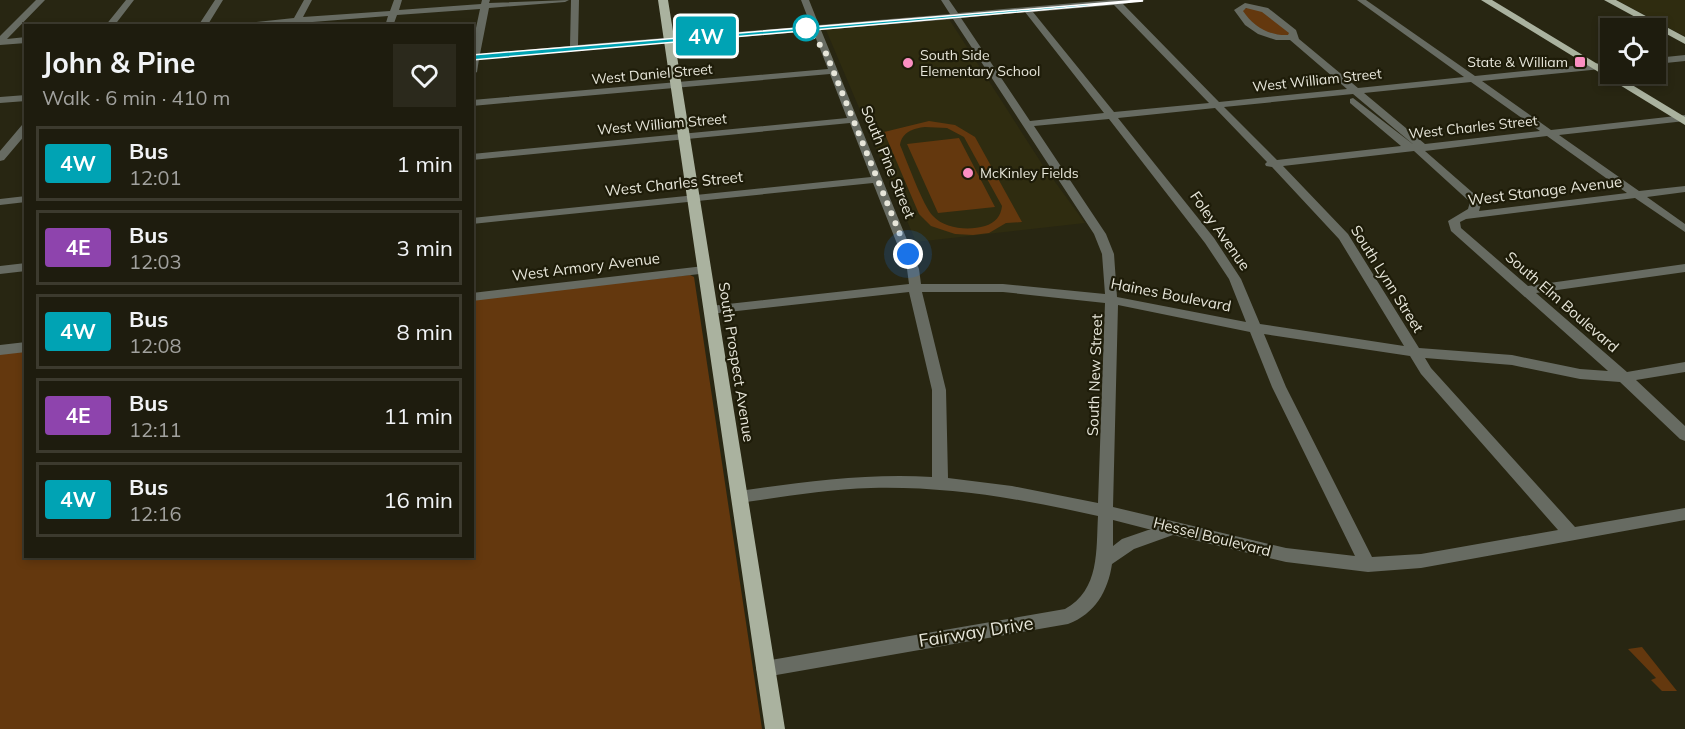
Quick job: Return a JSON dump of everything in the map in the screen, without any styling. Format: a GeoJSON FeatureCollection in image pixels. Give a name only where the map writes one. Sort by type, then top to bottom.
{"type":"FeatureCollection","features":[{"type":"Feature","properties":{"kind":"main road","name":"South Prospect Avenue"},"geometry":{"type":"LineString","coordinates":[[663,0],[775,729]]}},
{"type":"Feature","properties":{"kind":"main road"},"geometry":{"type":"LineString","coordinates":[[1486,0],[1683,120]]}},
{"type":"Feature","properties":{"kind":"main road"},"geometry":{"type":"LineString","coordinates":[[1609,0],[1685,41]]}},
{"type":"Feature","properties":{"kind":"street"},"geometry":{"type":"LineString","coordinates":[[0,42],[41,0]]}},
{"type":"Feature","properties":{"kind":"street"},"geometry":{"type":"LineString","coordinates":[[111,24],[130,0]]}},
{"type":"Feature","properties":{"kind":"street"},"geometry":{"type":"LineString","coordinates":[[203,24],[219,0]]}},
{"type":"Feature","properties":{"kind":"street"},"geometry":{"type":"LineString","coordinates":[[296,23],[308,0]]}},
{"type":"Feature","properties":{"kind":"street"},"geometry":{"type":"LineString","coordinates":[[390,24],[398,0]]}},
{"type":"Feature","properties":{"kind":"street"},"geometry":{"type":"LineString","coordinates":[[271,24],[486,3],[565,0]]}},
{"type":"Feature","properties":{"kind":"street"},"geometry":{"type":"LineString","coordinates":[[574,48],[575,0]]}},
{"type":"Feature","properties":{"kind":"street","name":"South Pine Street"},"geometry":{"type":"LineString","coordinates":[[805,0],[911,263],[939,390],[940,483]]}},
{"type":"Feature","properties":{"kind":"street","name":"South New Street"},"geometry":{"type":"LineString","coordinates":[[945,0],[1104,244],[1109,265],[1112,300],[1106,511]]}},
{"type":"Feature","properties":{"kind":"street"},"geometry":{"type":"LineString","coordinates":[[486,3],[474,57],[1141,0]]}},
{"type":"Feature","properties":{"kind":"street"},"geometry":{"type":"LineString","coordinates":[[1361,0],[1685,229]]}},
{"type":"Feature","properties":{"kind":"street","name":"South Lynn Street"},"geometry":{"type":"LineString","coordinates":[[1115,1],[1218,106],[1270,164],[1344,237],[1413,352],[1440,389],[1571,533]]}},
{"type":"Feature","properties":{"kind":"street"},"geometry":{"type":"LineString","coordinates":[[1292,37],[1293,32],[1267,11],[1242,3],[1238,10],[1240,14],[1264,34],[1278,39],[1417,148]]}},
{"type":"Feature","properties":{"kind":"street","name":"Foley Avenue"},"geometry":{"type":"LineString","coordinates":[[1027,10],[1210,241],[1235,279],[1279,387],[1368,565]]}},
{"type":"Feature","properties":{"kind":"street"},"geometry":{"type":"LineString","coordinates":[[1278,39],[1292,37],[1417,148],[1497,213]]}},
{"type":"Feature","properties":{"kind":"street"},"geometry":{"type":"LineString","coordinates":[[0,42],[24,40]]}},
{"type":"Feature","properties":{"kind":"street"},"geometry":{"type":"LineString","coordinates":[[1666,60],[1685,58]]}},
{"type":"Feature","properties":{"kind":"street","name":"West William Street"},"geometry":{"type":"LineString","coordinates":[[1027,124],[1600,66]]}},
{"type":"Feature","properties":{"kind":"street","name":"West Daniel Street"},"geometry":{"type":"LineString","coordinates":[[474,103],[834,71]]}},
{"type":"Feature","properties":{"kind":"street"},"geometry":{"type":"LineString","coordinates":[[0,100],[24,98]]}},
{"type":"Feature","properties":{"kind":"street","name":"West William Street"},"geometry":{"type":"LineString","coordinates":[[474,157],[855,120]]}},
{"type":"Feature","properties":{"kind":"street","name":"West Charles Street"},"geometry":{"type":"LineString","coordinates":[[1270,164],[1683,120]]}},
{"type":"Feature","properties":{"kind":"street"},"geometry":{"type":"LineString","coordinates":[[0,158],[24,129]]}},
{"type":"Feature","properties":{"kind":"street"},"geometry":{"type":"LineString","coordinates":[[0,144],[24,142]]}},
{"type":"Feature","properties":{"kind":"street","name":"West Charles Street"},"geometry":{"type":"LineString","coordinates":[[474,221],[879,180]]}},
{"type":"Feature","properties":{"kind":"street","name":"West Stanage Avenue"},"geometry":{"type":"LineString","coordinates":[[1458,217],[1685,189]]}},
{"type":"Feature","properties":{"kind":"street"},"geometry":{"type":"LineString","coordinates":[[1458,217],[1473,211],[1477,204],[1470,193]]}},
{"type":"Feature","properties":{"kind":"street"},"geometry":{"type":"LineString","coordinates":[[0,202],[24,199]]}},
{"type":"Feature","properties":{"kind":"street","name":"South Elm Boulevard"},"geometry":{"type":"LineString","coordinates":[[1458,217],[1454,221],[1455,229],[1624,377],[1685,435]]}},
{"type":"Feature","properties":{"kind":"street"},"geometry":{"type":"LineString","coordinates":[[0,270],[24,267]]}},
{"type":"Feature","properties":{"kind":"street"},"geometry":{"type":"LineString","coordinates":[[1524,291],[1685,268]]}},
{"type":"Feature","properties":{"kind":"street","name":"West Armory Avenue"},"geometry":{"type":"LineString","coordinates":[[474,297],[704,270]]}},
{"type":"Feature","properties":{"kind":"street","name":"Haines Boulevard"},"geometry":{"type":"LineString","coordinates":[[710,310],[915,287],[1003,288],[1112,300],[1256,328],[1413,352],[1512,360],[1580,374],[1624,377],[1685,367]]}},
{"type":"Feature","properties":{"kind":"street"},"geometry":{"type":"LineString","coordinates":[[0,350],[24,347]]}},
{"type":"Feature","properties":{"kind":"street","name":"Hessel Boulevard"},"geometry":{"type":"LineString","coordinates":[[739,497],[841,484],[940,483],[1012,493],[1106,511],[1278,553],[1368,565],[1421,561],[1685,514]]}},
{"type":"Feature","properties":{"kind":"street","name":"Fairway Drive"},"geometry":{"type":"LineString","coordinates":[[765,669],[1068,616],[1086,604],[1100,584],[1104,560],[1106,511]]}},
{"type":"Feature","properties":{"kind":"street"},"geometry":{"type":"LineString","coordinates":[[1104,560],[1128,544],[1176,528]]}},
{"type":"Feature","properties":{"kind":"shaded area"},"geometry":{"type":"Polygon","coordinates":[[[1617,0],[1685,0],[1685,36],[1666,26],[1666,18],[1651,18],[1617,0]]]}},
{"type":"Feature","properties":{"kind":"shaded area"},"geometry":{"type":"Polygon","coordinates":[[[1248,8],[1259,9],[1289,31],[1289,36],[1266,34],[1240,12],[1248,8]]]}},
{"type":"Feature","properties":{"kind":"shaded area","name":"McKinley Fields"},"geometry":{"type":"Polygon","coordinates":[[[949,19],[1042,164],[1085,223],[916,242],[826,30],[949,19]]]}},
{"type":"Feature","properties":{"kind":"shaded area"},"geometry":{"type":"Polygon","coordinates":[[[929,121],[955,125],[975,137],[1022,222],[1006,223],[989,233],[973,235],[955,234],[931,226],[919,214],[884,132],[929,121]],[[925,127],[913,130],[903,137],[900,145],[915,183],[929,211],[944,224],[965,228],[989,225],[999,216],[1002,206],[964,137],[947,128],[925,127]]]}},
{"type":"Feature","properties":{"kind":"shaded area"},"geometry":{"type":"Polygon","coordinates":[[[959,138],[995,207],[938,213],[907,144],[959,138]]]}},
{"type":"Feature","properties":{"kind":"shaded area"},"geometry":{"type":"Polygon","coordinates":[[[690,275],[694,277],[762,729],[0,729],[0,354],[24,351],[24,558],[474,558],[474,299],[690,275]]]}},
{"type":"Feature","properties":{"kind":"shaded area"},"geometry":{"type":"Polygon","coordinates":[[[1642,647],[1677,691],[1662,691],[1651,680],[1656,678],[1628,649],[1642,647]]]}},
{"type":"Feature","properties":{"kind":"bus line","name":"4W"},"geometry":{"type":"LineString","coordinates":[[474,57],[1140,0]]}},
{"type":"Feature","properties":{"kind":"place","name":"State & William"},"geometry":{"type":"Point","coordinates":[1580,62]}},
{"type":"Feature","properties":{"kind":"place","name":"South Side Elementary School"},"geometry":{"type":"Point","coordinates":[908,63]}},
{"type":"Feature","properties":{"kind":"place","name":"McKinley Fields"},"geometry":{"type":"Point","coordinates":[968,173]}},
{"type":"Feature","properties":{"kind":"route"},"geometry":{"type":"LineString","coordinates":[[806,28],[825,51],[908,254]]}}]}
